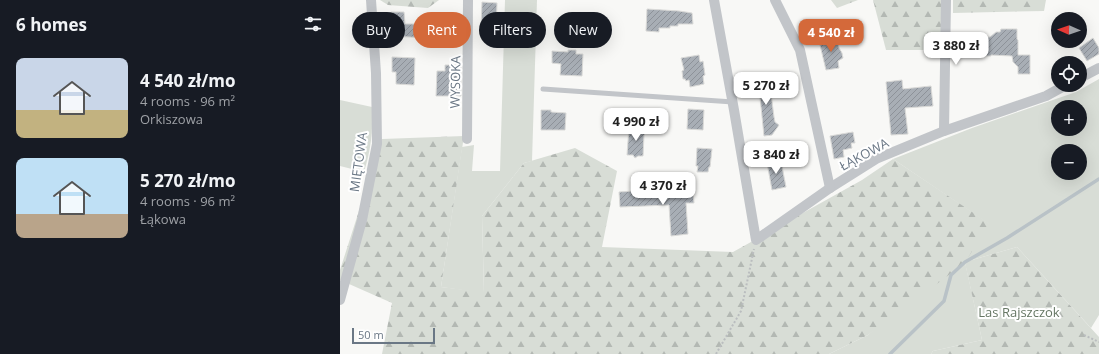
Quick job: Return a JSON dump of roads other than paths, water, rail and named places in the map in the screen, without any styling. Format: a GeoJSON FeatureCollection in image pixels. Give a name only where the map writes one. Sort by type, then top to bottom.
{"type":"FeatureCollection","features":[{"type":"Feature","properties":{"kind":"street","name":"MIĘTOWA"},"geometry":{"type":"LineString","coordinates":[[340,300],[362,220],[377,144],[376,73],[371,0]]}},
{"type":"Feature","properties":{"kind":"street","name":"WYSOKA"},"geometry":{"type":"LineString","coordinates":[[467,139],[468,0]]}},
{"type":"Feature","properties":{"kind":"street"},"geometry":{"type":"LineString","coordinates":[[714,0],[733,102]]}},
{"type":"Feature","properties":{"kind":"street"},"geometry":{"type":"LineString","coordinates":[[775,0],[800,50],[830,188]]}},
{"type":"Feature","properties":{"kind":"street"},"geometry":{"type":"LineString","coordinates":[[944,131],[946,0]]}},
{"type":"Feature","properties":{"kind":"street"},"geometry":{"type":"LineString","coordinates":[[1087,74],[1099,68]]}},
{"type":"Feature","properties":{"kind":"street","name":"ŁĄKOWA"},"geometry":{"type":"LineString","coordinates":[[733,102],[756,240],[830,188],[876,159],[944,131],[1046,96],[1053,92]]}},
{"type":"Feature","properties":{"kind":"lane"},"geometry":{"type":"LineString","coordinates":[[543,89],[733,102]]}},
{"type":"Feature","properties":{"kind":"waterway"},"geometry":{"type":"LineString","coordinates":[[890,354],[944,301],[951,275],[965,262],[1007,238],[1099,179]]}},
{"type":"Feature","properties":{"kind":"park label","name":"Las Rajszczok"},"geometry":{"type":"Point","coordinates":[1019,312]}}]}
